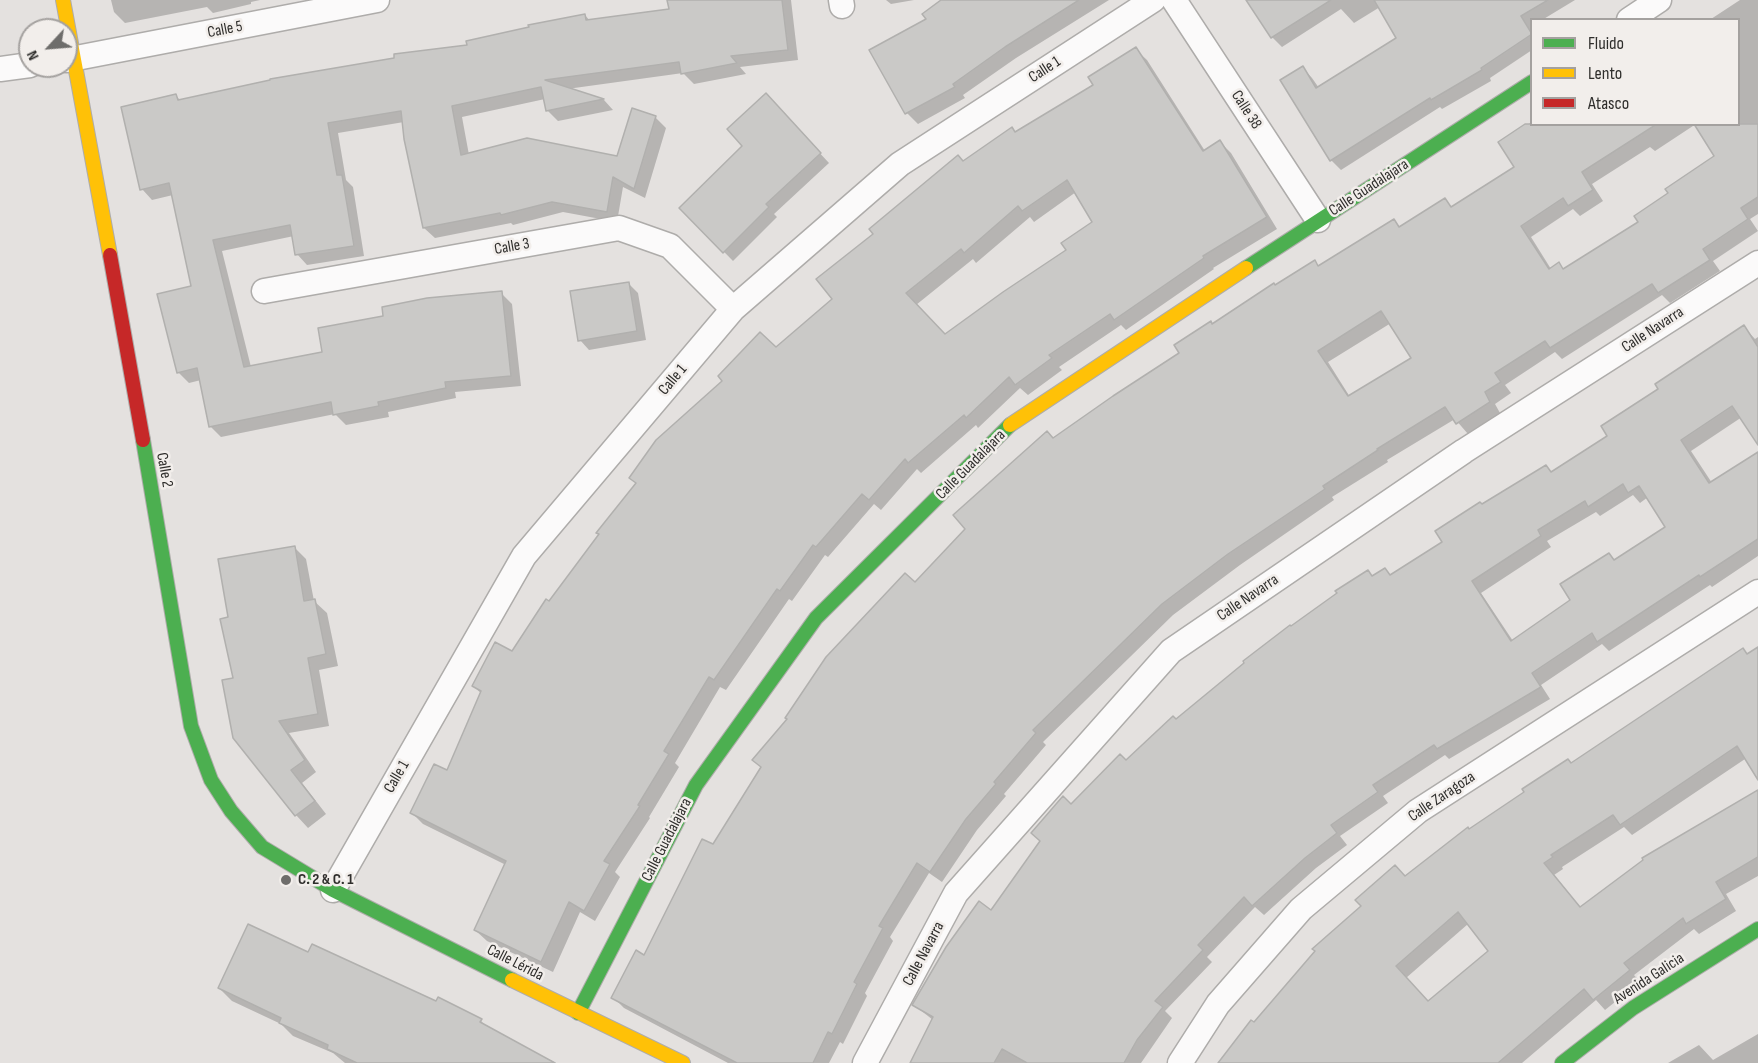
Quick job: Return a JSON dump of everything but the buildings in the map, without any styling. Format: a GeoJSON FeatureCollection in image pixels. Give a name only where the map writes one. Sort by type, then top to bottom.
{"type":"FeatureCollection","features":[{"type":"Feature","properties":{"kind":"street","name":"Calle 2"},"geometry":{"type":"LineString","coordinates":[[63,0],[65,18]]}},
{"type":"Feature","properties":{"kind":"street","name":"Calle 5"},"geometry":{"type":"LineString","coordinates":[[78,58],[377,0]]}},
{"type":"Feature","properties":{"kind":"street","name":"Calle 1"},"geometry":{"type":"LineString","coordinates":[[333,890],[524,555],[733,309],[900,164],[1153,0]]}},
{"type":"Feature","properties":{"kind":"street","name":"Calle 38"},"geometry":{"type":"LineString","coordinates":[[1174,0],[1318,220]]}},
{"type":"Feature","properties":{"kind":"street"},"geometry":{"type":"LineString","coordinates":[[1632,18],[1659,0]]}},
{"type":"Feature","properties":{"kind":"street"},"geometry":{"type":"LineString","coordinates":[[0,69],[18,67]]}},
{"type":"Feature","properties":{"kind":"street","name":"Calle 2"},"geometry":{"type":"LineString","coordinates":[[74,78],[124,330],[191,726],[212,780],[239,820],[262,847],[333,890]]}},
{"type":"Feature","properties":{"kind":"street","name":"Calle Guadalajara"},"geometry":{"type":"LineString","coordinates":[[578,1013],[696,785],[816,618],[1011,424],[1318,220],[1530,83]]}},
{"type":"Feature","properties":{"kind":"street","name":"Calle 3"},"geometry":{"type":"LineString","coordinates":[[264,291],[619,228],[670,246],[733,309]]}},
{"type":"Feature","properties":{"kind":"street","name":"Calle Navarra"},"geometry":{"type":"LineString","coordinates":[[865,1063],[956,893],[1171,651],[1464,451],[1758,263]]}},
{"type":"Feature","properties":{"kind":"street","name":"Calle Zaragoza"},"geometry":{"type":"LineString","coordinates":[[1180,1063],[1218,1004],[1301,909],[1418,811],[1758,592]]}},
{"type":"Feature","properties":{"kind":"street","name":"Calle Lérida"},"geometry":{"type":"LineString","coordinates":[[333,890],[683,1063]]}},
{"type":"Feature","properties":{"kind":"street","name":"Avenida Galicia"},"geometry":{"type":"LineString","coordinates":[[1562,1063],[1633,1008],[1758,929]]}},
{"type":"Feature","properties":{"kind":"traffic: fast"},"geometry":{"type":"LineString","coordinates":[[1246,268],[1530,83]]}},
{"type":"Feature","properties":{"kind":"traffic: fast"},"geometry":{"type":"LineString","coordinates":[[578,1013],[696,785],[816,618],[1010,425]]}},
{"type":"Feature","properties":{"kind":"traffic: fast"},"geometry":{"type":"LineString","coordinates":[[143,440],[191,726],[211,780],[231,811],[262,847],[333,890],[512,980]]}},
{"type":"Feature","properties":{"kind":"traffic: fast"},"geometry":{"type":"LineString","coordinates":[[1562,1063],[1633,1008],[1758,929]]}},
{"type":"Feature","properties":{"kind":"traffic: slow"},"geometry":{"type":"LineString","coordinates":[[63,0],[110,255]]}},
{"type":"Feature","properties":{"kind":"traffic: slow"},"geometry":{"type":"LineString","coordinates":[[1010,425],[1246,268]]}},
{"type":"Feature","properties":{"kind":"traffic: slow"},"geometry":{"type":"LineString","coordinates":[[512,980],[683,1063]]}},
{"type":"Feature","properties":{"kind":"traffic: jam"},"geometry":{"type":"LineString","coordinates":[[110,255],[143,440]]}},
{"type":"Feature","properties":{"kind":"place","name":"C. 2 & C. 1"},"geometry":{"type":"Point","coordinates":[286,880]}}]}
